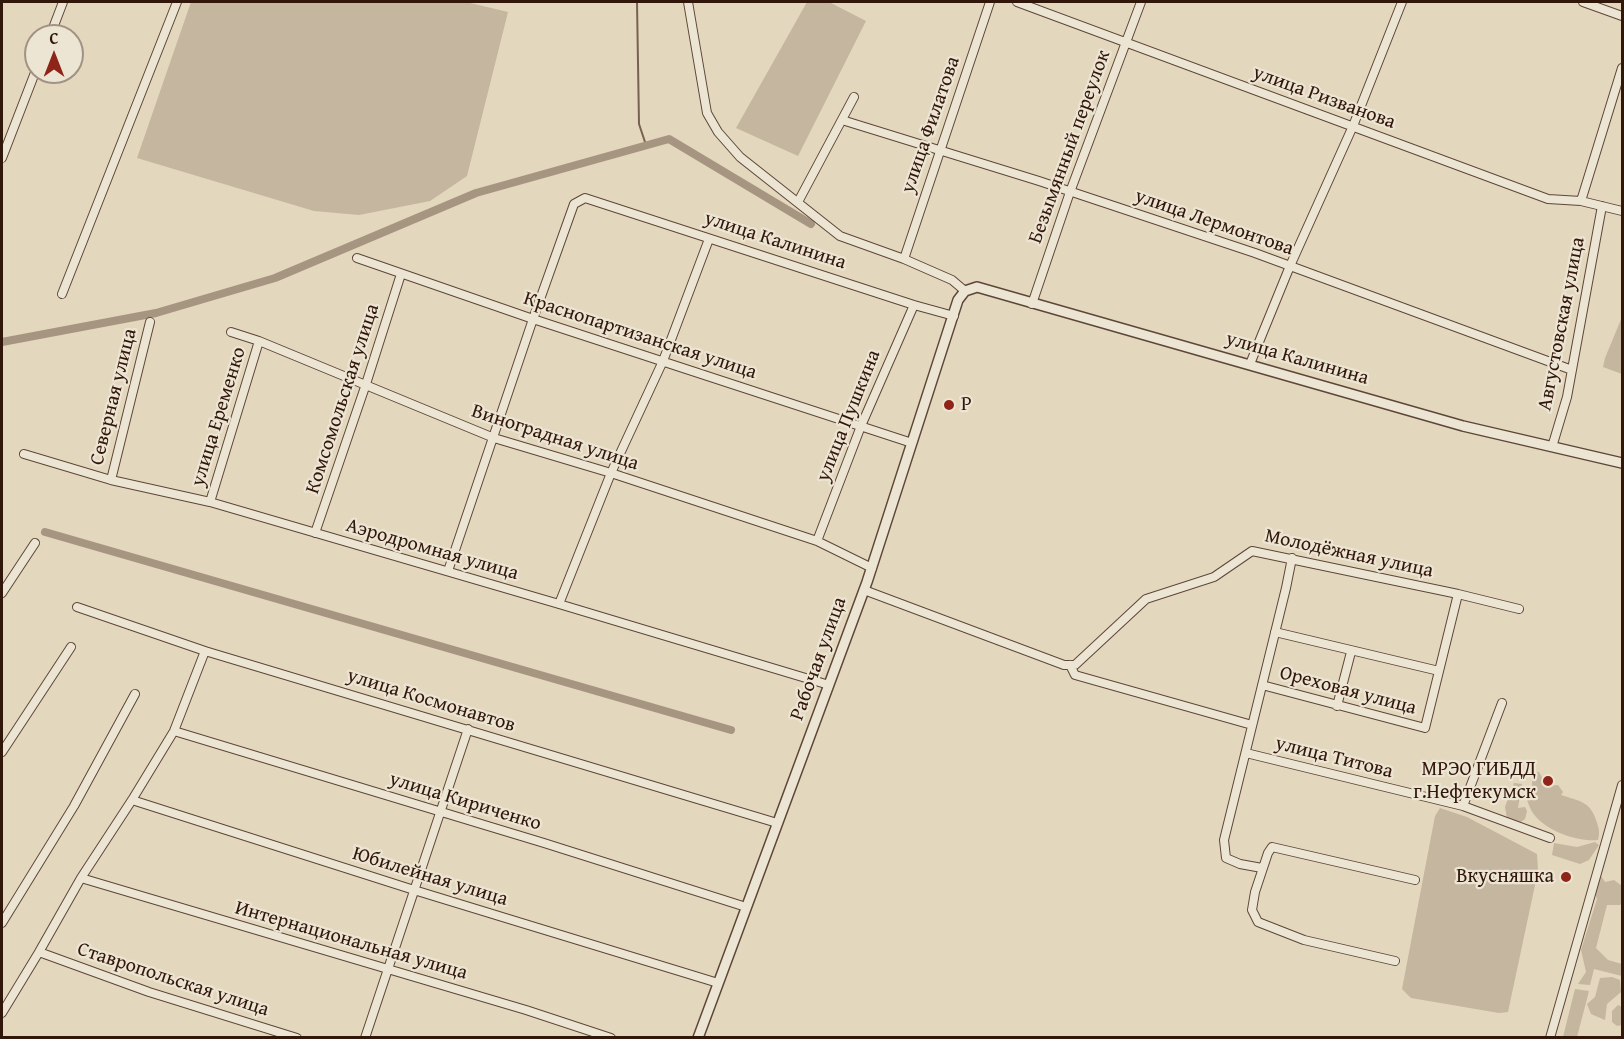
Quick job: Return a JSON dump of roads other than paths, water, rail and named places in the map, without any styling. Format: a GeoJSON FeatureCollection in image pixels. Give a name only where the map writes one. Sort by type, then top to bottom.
{"type":"FeatureCollection","features":[{"type":"Feature","properties":{"kind":"street"},"geometry":{"type":"LineString","coordinates":[[55,24],[63,2]]}},
{"type":"Feature","properties":{"kind":"street"},"geometry":{"type":"LineString","coordinates":[[62,294],[177,2]]}},
{"type":"Feature","properties":{"kind":"street"},"geometry":{"type":"LineString","coordinates":[[688,2],[707,113],[718,132],[740,158],[840,236],[904,259],[952,280],[964,291]]}},
{"type":"Feature","properties":{"kind":"street","name":"улица Филатова"},"geometry":{"type":"LineString","coordinates":[[904,259],[990,2]]}},
{"type":"Feature","properties":{"kind":"street","name":"улица Ризванова"},"geometry":{"type":"LineString","coordinates":[[1017,2],[1548,199],[1581,201],[1623,211]]}},
{"type":"Feature","properties":{"kind":"street","name":"Безымянный переулок"},"geometry":{"type":"LineString","coordinates":[[1032,304],[1070,192],[1141,2]]}},
{"type":"Feature","properties":{"kind":"street"},"geometry":{"type":"LineString","coordinates":[[1250,364],[1290,266],[1353,126],[1402,2]]}},
{"type":"Feature","properties":{"kind":"street"},"geometry":{"type":"LineString","coordinates":[[1583,2],[1623,16]]}},
{"type":"Feature","properties":{"kind":"street"},"geometry":{"type":"LineString","coordinates":[[1581,201],[1623,68]]}},
{"type":"Feature","properties":{"kind":"street"},"geometry":{"type":"LineString","coordinates":[[2,158],[31,84]]}},
{"type":"Feature","properties":{"kind":"street"},"geometry":{"type":"LineString","coordinates":[[798,202],[854,97]]}},
{"type":"Feature","properties":{"kind":"street","name":"улица Лермонтова"},"geometry":{"type":"LineString","coordinates":[[842,120],[1070,192],[1290,266],[1572,370]]}},
{"type":"Feature","properties":{"kind":"street","name":"улица Калинина"},"geometry":{"type":"LineString","coordinates":[[533,319],[574,204],[585,198],[954,316]]}},
{"type":"Feature","properties":{"kind":"street","name":"Августовская улица"},"geometry":{"type":"LineString","coordinates":[[1552,447],[1567,397],[1602,206]]}},
{"type":"Feature","properties":{"kind":"street"},"geometry":{"type":"LineString","coordinates":[[559,604],[611,473],[663,361],[709,239]]}},
{"type":"Feature","properties":{"kind":"street","name":"Краснопартизанская улица"},"geometry":{"type":"LineString","coordinates":[[357,258],[533,319],[912,443]]}},
{"type":"Feature","properties":{"kind":"street","name":"Комсомольская улица"},"geometry":{"type":"LineString","coordinates":[[315,533],[401,274]]}},
{"type":"Feature","properties":{"kind":"street","name":"улица Калинина"},"geometry":{"type":"LineString","coordinates":[[964,291],[977,287],[1463,426],[1623,463]]}},
{"type":"Feature","properties":{"kind":"street","name":"Рабочая улица"},"geometry":{"type":"LineString","coordinates":[[698,1038],[872,568],[958,300],[964,291]]}},
{"type":"Feature","properties":{"kind":"street","name":"улица Пушкина"},"geometry":{"type":"LineString","coordinates":[[817,541],[861,426],[914,305]]}},
{"type":"Feature","properties":{"kind":"street"},"geometry":{"type":"LineString","coordinates":[[448,571],[533,319]]}},
{"type":"Feature","properties":{"kind":"street","name":"Северная улица"},"geometry":{"type":"LineString","coordinates":[[111,480],[150,322]]}},
{"type":"Feature","properties":{"kind":"street","name":"Виноградная улица"},"geometry":{"type":"LineString","coordinates":[[231,332],[366,384],[494,438],[611,473],[817,541],[872,568]]}},
{"type":"Feature","properties":{"kind":"street","name":"улица Еременко"},"geometry":{"type":"LineString","coordinates":[[210,502],[259,341]]}},
{"type":"Feature","properties":{"kind":"street","name":"Аэродромная улица"},"geometry":{"type":"LineString","coordinates":[[24,454],[111,480],[210,502],[829,685]]}},
{"type":"Feature","properties":{"kind":"street"},"geometry":{"type":"LineString","coordinates":[[2,593],[35,543]]}},
{"type":"Feature","properties":{"kind":"street","name":"Молодёжная улица"},"geometry":{"type":"LineString","coordinates":[[1067,665],[1075,665],[1146,599],[1214,577],[1252,551],[1519,609]]}},
{"type":"Feature","properties":{"kind":"street","name":"улица Титова"},"geometry":{"type":"LineString","coordinates":[[1262,868],[1240,864],[1226,858],[1224,840],[1292,558]]}},
{"type":"Feature","properties":{"kind":"street"},"geometry":{"type":"LineString","coordinates":[[864,590],[1067,665],[1075,675],[1252,725]]}},
{"type":"Feature","properties":{"kind":"street"},"geometry":{"type":"LineString","coordinates":[[1275,632],[1439,672],[1458,594]]}},
{"type":"Feature","properties":{"kind":"street","name":"улица Космонавтов"},"geometry":{"type":"LineString","coordinates":[[77,607],[205,651],[777,823]]}},
{"type":"Feature","properties":{"kind":"street"},"geometry":{"type":"LineString","coordinates":[[2,752],[72,647]]}},
{"type":"Feature","properties":{"kind":"street"},"geometry":{"type":"LineString","coordinates":[[2,1013],[81,878],[174,731],[205,651]]}},
{"type":"Feature","properties":{"kind":"street"},"geometry":{"type":"LineString","coordinates":[[1337,706],[1351,652]]}},
{"type":"Feature","properties":{"kind":"street","name":"Ореховая улица"},"geometry":{"type":"LineString","coordinates":[[1262,685],[1425,728],[1439,672]]}},
{"type":"Feature","properties":{"kind":"street"},"geometry":{"type":"LineString","coordinates":[[2,923],[74,806],[135,693]]}},
{"type":"Feature","properties":{"kind":"street"},"geometry":{"type":"LineString","coordinates":[[1463,806],[1502,703]]}},
{"type":"Feature","properties":{"kind":"street"},"geometry":{"type":"LineString","coordinates":[[364,1038],[468,729]]}},
{"type":"Feature","properties":{"kind":"street","name":"улица Кириченко"},"geometry":{"type":"LineString","coordinates":[[174,731],[746,907]]}},
{"type":"Feature","properties":{"kind":"street","name":"улица Титова"},"geometry":{"type":"LineString","coordinates":[[1246,753],[1463,806],[1550,838]]}},
{"type":"Feature","properties":{"kind":"street"},"geometry":{"type":"LineString","coordinates":[[1550,1038],[1619,812],[1623,785]]}},
{"type":"Feature","properties":{"kind":"street","name":"Юбилейная улица"},"geometry":{"type":"LineString","coordinates":[[132,800],[414,890],[718,982]]}},
{"type":"Feature","properties":{"kind":"street"},"geometry":{"type":"LineString","coordinates":[[1395,961],[1304,940],[1258,922],[1252,910],[1255,892],[1262,868],[1272,847],[1415,880]]}},
{"type":"Feature","properties":{"kind":"street","name":"Интернациональная улица"},"geometry":{"type":"LineString","coordinates":[[81,878],[526,1010],[611,1038]]}},
{"type":"Feature","properties":{"kind":"street","name":"Ставропольская улица"},"geometry":{"type":"LineString","coordinates":[[39,952],[149,992],[297,1038]]}},
{"type":"Feature","properties":{"kind":"waterway"},"geometry":{"type":"LineString","coordinates":[[637,2],[639,124],[646,145]]}},
{"type":"Feature","properties":{"kind":"waterway"},"geometry":{"type":"LineString","coordinates":[[2,342],[156,313],[275,278],[476,193],[669,139],[811,224]]}},
{"type":"Feature","properties":{"kind":"waterway"},"geometry":{"type":"LineString","coordinates":[[45,532],[731,730]]}},
{"type":"Feature","properties":{"kind":"place","name":"Р"},"geometry":{"type":"Point","coordinates":[949,405]}},
{"type":"Feature","properties":{"kind":"place","name":"МРЭО ГИБДД г.Нефтекумск"},"geometry":{"type":"Point","coordinates":[1548,781]}},
{"type":"Feature","properties":{"kind":"place","name":"Вкусняшка"},"geometry":{"type":"Point","coordinates":[1566,877]}}]}
